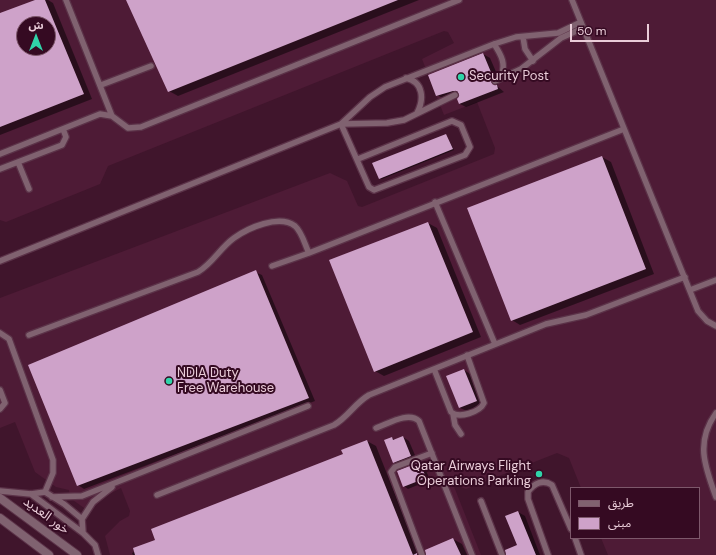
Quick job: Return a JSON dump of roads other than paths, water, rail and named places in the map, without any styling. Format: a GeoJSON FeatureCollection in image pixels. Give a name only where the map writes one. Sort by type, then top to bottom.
{"type":"FeatureCollection","features":[{"type":"Feature","properties":{"kind":"street","name":"خور العديد"},"geometry":{"type":"LineString","coordinates":[[0,498],[77,555]]}},
{"type":"Feature","properties":{"kind":"street"},"geometry":{"type":"LineString","coordinates":[[0,518],[49,555]]}},
{"type":"Feature","properties":{"kind":"lane"},"geometry":{"type":"LineString","coordinates":[[66,0],[112,116]]}},
{"type":"Feature","properties":{"kind":"lane"},"geometry":{"type":"LineString","coordinates":[[0,154],[100,114],[112,116],[128,128],[141,127],[459,0]]}},
{"type":"Feature","properties":{"kind":"lane"},"geometry":{"type":"LineString","coordinates":[[572,0],[690,290],[702,317],[716,326]]}},
{"type":"Feature","properties":{"kind":"lane"},"geometry":{"type":"LineString","coordinates":[[0,261],[341,124],[377,92],[406,78],[494,44],[523,37],[558,33],[582,25]]}},
{"type":"Feature","properties":{"kind":"lane"},"geometry":{"type":"LineString","coordinates":[[494,44],[503,59],[504,64],[498,79],[521,69],[560,38],[582,25]]}},
{"type":"Feature","properties":{"kind":"lane"},"geometry":{"type":"LineString","coordinates":[[523,37],[524,49],[532,61]]}},
{"type":"Feature","properties":{"kind":"lane"},"geometry":{"type":"LineString","coordinates":[[100,85],[151,66]]}},
{"type":"Feature","properties":{"kind":"lane"},"geometry":{"type":"LineString","coordinates":[[406,78],[415,82],[421,92],[422,102],[417,113]]}},
{"type":"Feature","properties":{"kind":"lane"},"geometry":{"type":"LineString","coordinates":[[341,124],[387,123],[404,120],[455,95]]}},
{"type":"Feature","properties":{"kind":"lane"},"geometry":{"type":"LineString","coordinates":[[341,124],[358,159],[369,187],[376,190],[465,155],[470,147],[461,125],[452,121],[358,159]]}},
{"type":"Feature","properties":{"kind":"lane"},"geometry":{"type":"LineString","coordinates":[[0,169],[62,144],[66,137],[63,128]]}},
{"type":"Feature","properties":{"kind":"lane"},"geometry":{"type":"LineString","coordinates":[[272,266],[309,253],[435,202],[624,129]]}},
{"type":"Feature","properties":{"kind":"lane"},"geometry":{"type":"LineString","coordinates":[[18,162],[29,189]]}},
{"type":"Feature","properties":{"kind":"lane"},"geometry":{"type":"LineString","coordinates":[[435,202],[495,344]]}},
{"type":"Feature","properties":{"kind":"lane"},"geometry":{"type":"LineString","coordinates":[[29,335],[198,272],[214,261],[234,238],[267,223],[282,220],[295,226],[309,253]]}},
{"type":"Feature","properties":{"kind":"lane"},"geometry":{"type":"LineString","coordinates":[[157,496],[334,425],[344,419],[355,405],[369,394],[546,324],[586,315],[685,277]]}},
{"type":"Feature","properties":{"kind":"lane"},"geometry":{"type":"LineString","coordinates":[[690,290],[716,280]]}},
{"type":"Feature","properties":{"kind":"lane"},"geometry":{"type":"LineString","coordinates":[[0,333],[9,339],[53,460],[53,473],[45,492]]}},
{"type":"Feature","properties":{"kind":"lane"},"geometry":{"type":"LineString","coordinates":[[453,414],[462,415],[480,408],[484,403],[467,356]]}},
{"type":"Feature","properties":{"kind":"lane"},"geometry":{"type":"LineString","coordinates":[[434,369],[453,414],[455,425],[461,434]]}},
{"type":"Feature","properties":{"kind":"lane"},"geometry":{"type":"LineString","coordinates":[[0,390],[5,403],[0,409]]}},
{"type":"Feature","properties":{"kind":"lane"},"geometry":{"type":"LineString","coordinates":[[52,497],[82,496],[308,406]]}},
{"type":"Feature","properties":{"kind":"lane"},"geometry":{"type":"LineString","coordinates":[[716,413],[707,430],[703,448],[704,464],[716,497]]}},
{"type":"Feature","properties":{"kind":"lane"},"geometry":{"type":"LineString","coordinates":[[376,428],[405,418],[414,418],[420,424],[472,555]]}},
{"type":"Feature","properties":{"kind":"lane"},"geometry":{"type":"LineString","coordinates":[[422,555],[391,472],[395,467],[432,453]]}},
{"type":"Feature","properties":{"kind":"lane"},"geometry":{"type":"LineString","coordinates":[[83,533],[82,519],[93,502],[118,482]]}},
{"type":"Feature","properties":{"kind":"lane"},"geometry":{"type":"LineString","coordinates":[[548,555],[528,499],[528,492],[534,484],[544,482],[552,485],[570,527]]}},
{"type":"Feature","properties":{"kind":"lane"},"geometry":{"type":"LineString","coordinates":[[0,491],[31,494],[45,492],[82,519]]}},
{"type":"Feature","properties":{"kind":"lane"},"geometry":{"type":"LineString","coordinates":[[31,494],[83,533],[95,545],[98,555]]}},
{"type":"Feature","properties":{"kind":"lane"},"geometry":{"type":"LineString","coordinates":[[481,501],[502,555]]}},
{"type":"Feature","properties":{"kind":"lane"},"geometry":{"type":"LineString","coordinates":[[574,539],[581,555]]}},
{"type":"Feature","properties":{"kind":"place","name":"Security Post"},"geometry":{"type":"Point","coordinates":[461,77]}},
{"type":"Feature","properties":{"kind":"place","name":"NDIA Duty Free Warehouse"},"geometry":{"type":"Point","coordinates":[169,381]}},
{"type":"Feature","properties":{"kind":"place","name":"Qatar Airways Flight Operations Parking"},"geometry":{"type":"Point","coordinates":[539,474]}}]}
